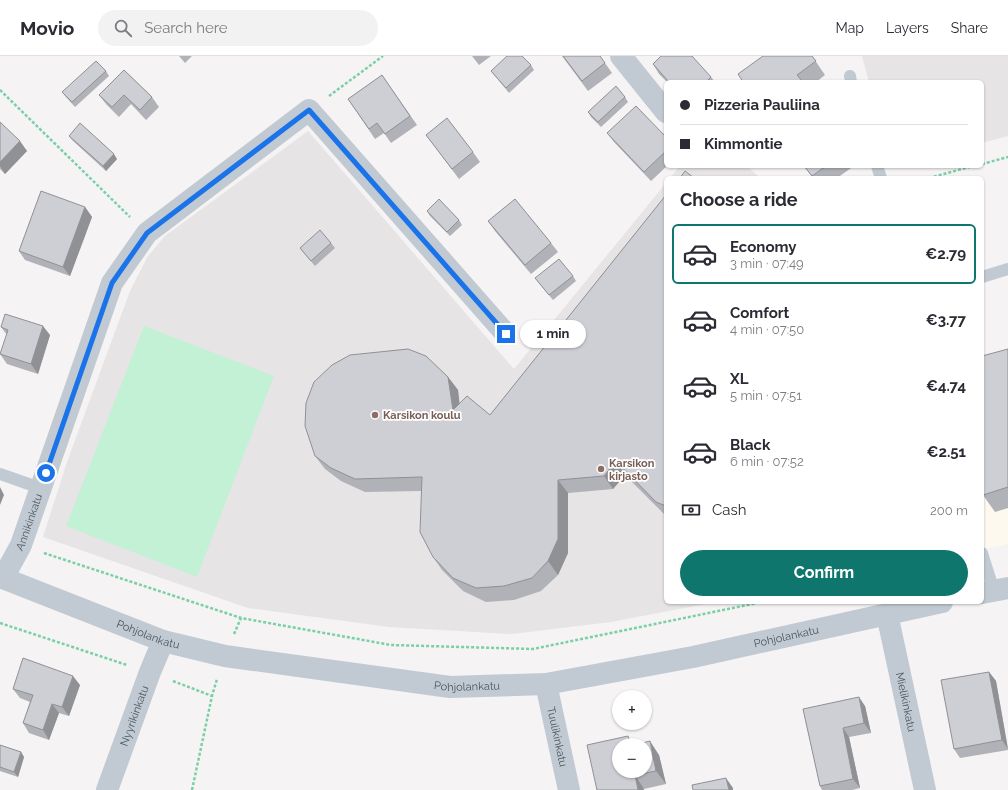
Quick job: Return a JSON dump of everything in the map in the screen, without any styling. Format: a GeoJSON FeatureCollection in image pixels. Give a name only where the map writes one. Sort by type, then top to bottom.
{"type":"FeatureCollection","features":[{"type":"Feature","properties":{"kind":"street"},"geometry":{"type":"LineString","coordinates":[[621,56],[664,110]]}},
{"type":"Feature","properties":{"kind":"street","name":"Annikinkatu"},"geometry":{"type":"LineString","coordinates":[[2,577],[20,544],[112,283],[147,233],[309,110]]}},
{"type":"Feature","properties":{"kind":"street"},"geometry":{"type":"LineString","coordinates":[[309,110],[506,334]]}},
{"type":"Feature","properties":{"kind":"street","name":"Pohjolankatu"},"geometry":{"type":"LineString","coordinates":[[2,577],[163,641],[225,656],[450,687],[546,684],[693,658],[933,604]]}},
{"type":"Feature","properties":{"kind":"street","name":"Mielikinkatu"},"geometry":{"type":"LineString","coordinates":[[888,614],[925,790]]}},
{"type":"Feature","properties":{"kind":"street","name":"Nyyrikinkatu"},"geometry":{"type":"LineString","coordinates":[[107,790],[150,672],[163,641]]}},
{"type":"Feature","properties":{"kind":"street","name":"Tuulikinkatu"},"geometry":{"type":"LineString","coordinates":[[546,684],[569,790]]}},
{"type":"Feature","properties":{"kind":"lane"},"geometry":{"type":"LineString","coordinates":[[984,276],[1008,270]]}},
{"type":"Feature","properties":{"kind":"lane"},"geometry":{"type":"LineString","coordinates":[[0,474],[40,488]]}},
{"type":"Feature","properties":{"kind":"lane"},"geometry":{"type":"LineString","coordinates":[[984,559],[995,591]]}},
{"type":"Feature","properties":{"kind":"path"},"geometry":{"type":"LineString","coordinates":[[309,110],[383,56]]}},
{"type":"Feature","properties":{"kind":"path"},"geometry":{"type":"LineString","coordinates":[[0,90],[147,233]]}},
{"type":"Feature","properties":{"kind":"path"},"geometry":{"type":"LineString","coordinates":[[984,163],[1008,156]]}},
{"type":"Feature","properties":{"kind":"path"},"geometry":{"type":"LineString","coordinates":[[936,176],[966,168]]}},
{"type":"Feature","properties":{"kind":"path"},"geometry":{"type":"LineString","coordinates":[[20,544],[241,618],[391,645],[533,649],[752,604]]}},
{"type":"Feature","properties":{"kind":"path"},"geometry":{"type":"LineString","coordinates":[[192,790],[212,696],[225,656],[241,618]]}},
{"type":"Feature","properties":{"kind":"path"},"geometry":{"type":"LineString","coordinates":[[0,623],[150,672],[212,696]]}},
{"type":"Feature","properties":{"kind":"shaded area"},"geometry":{"type":"Polygon","coordinates":[[[862,56],[1008,56],[1008,136],[984,142],[984,80],[868,80],[862,56]]]}},
{"type":"Feature","properties":{"kind":"shaded area","name":"Karsikon koulu"},"geometry":{"type":"Polygon","coordinates":[[[308,131],[514,369],[664,185],[664,604],[706,604],[611,622],[512,634],[389,627],[248,608],[43,537],[67,462],[130,291],[148,256],[165,236],[308,131]]]}},
{"type":"Feature","properties":{"kind":"shaded area"},"geometry":{"type":"Polygon","coordinates":[[[678,168],[749,168],[758,176],[672,176],[678,168]]]}},
{"type":"Feature","properties":{"kind":"shaded area"},"geometry":{"type":"Polygon","coordinates":[[[1008,367],[1008,544],[984,549],[984,374],[1008,367]]]}},
{"type":"Feature","properties":{"kind":"green space"},"geometry":{"type":"Polygon","coordinates":[[[144,326],[274,376],[197,577],[66,526],[144,326]]]}},
{"type":"Feature","properties":{"kind":"building"},"geometry":{"type":"Polygon","coordinates":[[[507,56],[522,56],[531,65],[506,88],[491,71],[507,56]]]}},
{"type":"Feature","properties":{"kind":"building"},"geometry":{"type":"Polygon","coordinates":[[[563,56],[600,56],[605,63],[582,81],[563,56]]]}},
{"type":"Feature","properties":{"kind":"building"},"geometry":{"type":"Polygon","coordinates":[[[661,56],[692,56],[711,77],[708,80],[667,80],[653,64],[661,56]]]}},
{"type":"Feature","properties":{"kind":"building"},"geometry":{"type":"Polygon","coordinates":[[[763,56],[812,56],[816,61],[797,75],[801,80],[742,80],[738,74],[763,56]]]}},
{"type":"Feature","properties":{"kind":"building"},"geometry":{"type":"Polygon","coordinates":[[[96,61],[106,71],[72,102],[62,92],[96,61]]]}},
{"type":"Feature","properties":{"kind":"building"},"geometry":{"type":"Polygon","coordinates":[[[124,70],[152,97],[140,110],[124,95],[112,107],[99,95],[124,70]]]}},
{"type":"Feature","properties":{"kind":"building"},"geometry":{"type":"Polygon","coordinates":[[[382,75],[410,116],[385,134],[377,123],[369,129],[348,99],[382,75]]]}},
{"type":"Feature","properties":{"kind":"building"},"geometry":{"type":"Polygon","coordinates":[[[616,86],[625,97],[598,122],[588,112],[616,86]]]}},
{"type":"Feature","properties":{"kind":"building"},"geometry":{"type":"Polygon","coordinates":[[[636,106],[664,135],[664,153],[644,172],[607,133],[636,106]]]}},
{"type":"Feature","properties":{"kind":"building"},"geometry":{"type":"Polygon","coordinates":[[[447,118],[473,152],[452,169],[426,135],[447,118]]]}},
{"type":"Feature","properties":{"kind":"building"},"geometry":{"type":"Polygon","coordinates":[[[0,122],[20,141],[0,162],[0,122]]]}},
{"type":"Feature","properties":{"kind":"building"},"geometry":{"type":"Polygon","coordinates":[[[80,123],[114,154],[103,166],[69,136],[80,123]]]}},
{"type":"Feature","properties":{"kind":"building"},"geometry":{"type":"Polygon","coordinates":[[[806,168],[823,168],[812,176],[806,168]]]}},
{"type":"Feature","properties":{"kind":"building"},"geometry":{"type":"Polygon","coordinates":[[[685,171],[691,176],[681,176],[685,171]]]}},
{"type":"Feature","properties":{"kind":"building"},"geometry":{"type":"Polygon","coordinates":[[[41,191],[85,207],[63,267],[19,251],[41,191]]]}},
{"type":"Feature","properties":{"kind":"building"},"geometry":{"type":"Polygon","coordinates":[[[664,198],[664,505],[656,502],[616,461],[604,476],[558,480],[558,539],[548,561],[532,578],[504,586],[476,588],[453,578],[433,557],[420,532],[422,477],[355,479],[331,468],[315,456],[305,426],[306,403],[314,382],[332,365],[350,355],[408,349],[426,356],[448,377],[453,410],[467,396],[490,415],[664,198]]]}},
{"type":"Feature","properties":{"kind":"building"},"geometry":{"type":"Polygon","coordinates":[[[439,199],[459,220],[447,232],[427,211],[439,199]]]}},
{"type":"Feature","properties":{"kind":"building"},"geometry":{"type":"Polygon","coordinates":[[[515,199],[551,243],[525,265],[488,221],[515,199]]]}},
{"type":"Feature","properties":{"kind":"building"},"geometry":{"type":"Polygon","coordinates":[[[320,230],[331,243],[311,261],[300,248],[320,230]]]}},
{"type":"Feature","properties":{"kind":"building"},"geometry":{"type":"Polygon","coordinates":[[[559,259],[573,276],[549,295],[535,278],[559,259]]]}},
{"type":"Feature","properties":{"kind":"building"},"geometry":{"type":"Polygon","coordinates":[[[5,314],[43,326],[31,364],[0,354],[8,330],[1,327],[5,314]]]}},
{"type":"Feature","properties":{"kind":"building"},"geometry":{"type":"Polygon","coordinates":[[[1008,349],[1008,487],[984,495],[984,355],[1008,349]]]}},
{"type":"Feature","properties":{"kind":"building"},"geometry":{"type":"Polygon","coordinates":[[[23,658],[73,676],[62,707],[52,704],[43,730],[23,723],[33,695],[13,689],[23,658]]]}},
{"type":"Feature","properties":{"kind":"building"},"geometry":{"type":"Polygon","coordinates":[[[989,672],[1002,740],[954,749],[941,680],[989,672]]]}},
{"type":"Feature","properties":{"kind":"building"},"geometry":{"type":"Polygon","coordinates":[[[859,697],[864,723],[843,728],[853,779],[820,786],[803,709],[859,697]]]}},
{"type":"Feature","properties":{"kind":"building"},"geometry":{"type":"Polygon","coordinates":[[[612,740],[612,778],[636,778],[638,790],[597,790],[587,745],[612,740]]]}},
{"type":"Feature","properties":{"kind":"building"},"geometry":{"type":"Polygon","coordinates":[[[0,745],[21,752],[14,772],[0,767],[0,745]]]}},
{"type":"Feature","properties":{"kind":"building"},"geometry":{"type":"Polygon","coordinates":[[[652,751],[656,771],[652,772],[652,751]]]}},
{"type":"Feature","properties":{"kind":"building"},"geometry":{"type":"Polygon","coordinates":[[[726,778],[729,790],[693,790],[692,785],[726,778]]]}},
{"type":"Feature","properties":{"kind":"place","name":"Karsikon koulu"},"geometry":{"type":"Point","coordinates":[375,415]}},
{"type":"Feature","properties":{"kind":"place","name":"Karsikon kirjasto"},"geometry":{"type":"Point","coordinates":[601,469]}},
{"type":"Feature","properties":{"kind":"route"},"geometry":{"type":"LineString","coordinates":[[46,473],[112,283],[147,233],[309,110],[506,334]]}}]}
